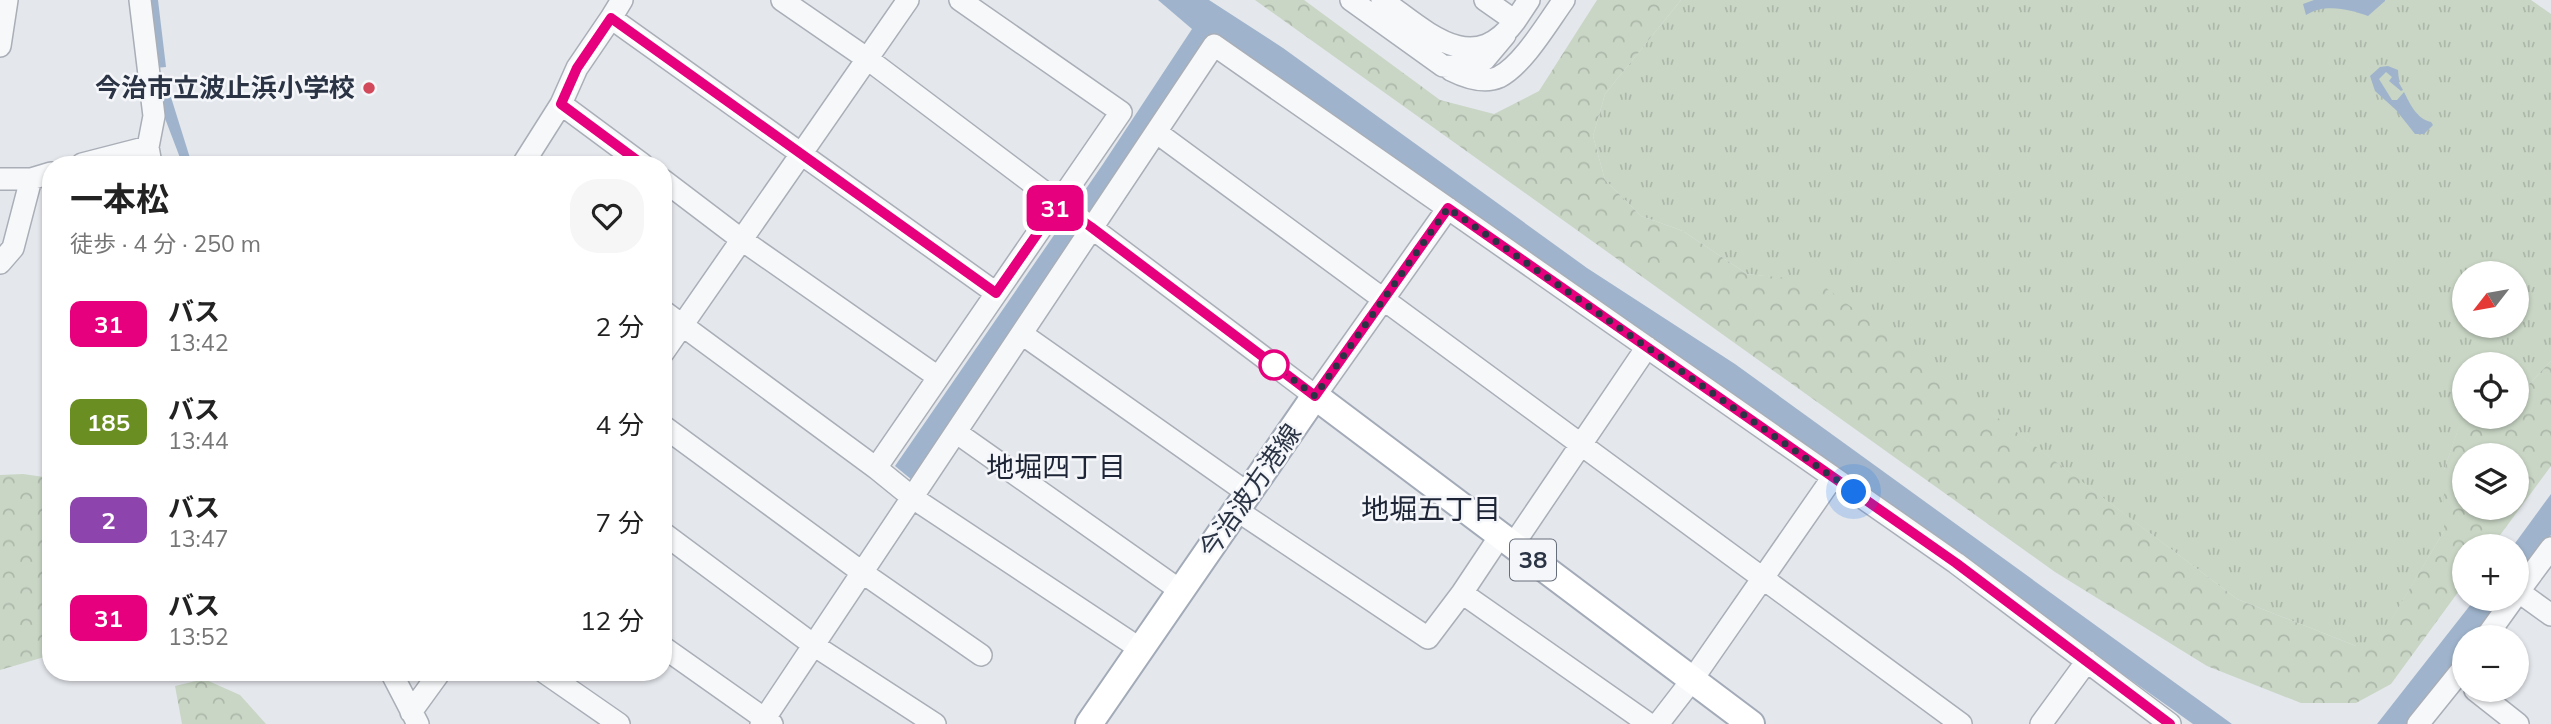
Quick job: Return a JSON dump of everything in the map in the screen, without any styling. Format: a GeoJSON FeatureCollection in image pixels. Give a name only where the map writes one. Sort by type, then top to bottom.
{"type":"FeatureCollection","features":[{"type":"Feature","properties":{"kind":"main road","name":"今治波方港線"},"geometry":{"type":"LineString","coordinates":[[1089,724],[1315,396],[1751,724]]}},
{"type":"Feature","properties":{"kind":"street"},"geometry":{"type":"LineString","coordinates":[[0,46],[7,0]]}},
{"type":"Feature","properties":{"kind":"street"},"geometry":{"type":"LineString","coordinates":[[140,0],[154,116],[150,156]]}},
{"type":"Feature","properties":{"kind":"street"},"geometry":{"type":"LineString","coordinates":[[782,0],[869,60],[1315,396],[1448,208]]}},
{"type":"Feature","properties":{"kind":"street"},"geometry":{"type":"LineString","coordinates":[[672,340],[869,60],[908,0]]}},
{"type":"Feature","properties":{"kind":"street"},"geometry":{"type":"LineString","coordinates":[[876,468],[1121,112],[960,0]]}},
{"type":"Feature","properties":{"kind":"street"},"geometry":{"type":"LineString","coordinates":[[1351,0],[1383,5],[1441,41],[1458,48],[1472,49],[1510,28]]}},
{"type":"Feature","properties":{"kind":"street"},"geometry":{"type":"LineString","coordinates":[[1485,0],[1510,28]]}},
{"type":"Feature","properties":{"kind":"street"},"geometry":{"type":"LineString","coordinates":[[1443,66],[1469,67],[1484,60],[1529,0]]}},
{"type":"Feature","properties":{"kind":"street"},"geometry":{"type":"LineString","coordinates":[[1383,5],[1443,66],[1465,77],[1483,80],[1498,77],[1511,68],[1528,50],[1564,0]]}},
{"type":"Feature","properties":{"kind":"street"},"geometry":{"type":"LineString","coordinates":[[528,156],[561,104],[577,68],[616,9],[802,155],[996,293]]}},
{"type":"Feature","properties":{"kind":"street"},"geometry":{"type":"LineString","coordinates":[[672,654],[766,722],[1091,227],[1214,45],[1956,563],[2170,724]]}},
{"type":"Feature","properties":{"kind":"street"},"geometry":{"type":"LineString","coordinates":[[561,104],[631,156]]}},
{"type":"Feature","properties":{"kind":"street"},"geometry":{"type":"LineString","coordinates":[[1156,132],[1961,724]]}},
{"type":"Feature","properties":{"kind":"street"},"geometry":{"type":"LineString","coordinates":[[0,178],[41,176],[13,248],[0,263]]}},
{"type":"Feature","properties":{"kind":"street"},"geometry":{"type":"LineString","coordinates":[[672,187],[742,240],[938,377]]}},
{"type":"Feature","properties":{"kind":"street"},"geometry":{"type":"LineString","coordinates":[[672,318],[913,498],[1139,648]]}},
{"type":"Feature","properties":{"kind":"street"},"geometry":{"type":"LineString","coordinates":[[1022,334],[1428,638],[1581,443],[1647,347]]}},
{"type":"Feature","properties":{"kind":"street"},"geometry":{"type":"LineString","coordinates":[[672,433],[863,573],[981,655]]}},
{"type":"Feature","properties":{"kind":"street"},"geometry":{"type":"LineString","coordinates":[[957,433],[1181,591]]}},
{"type":"Feature","properties":{"kind":"street"},"geometry":{"type":"LineString","coordinates":[[1658,724],[1692,680],[1833,477]]}},
{"type":"Feature","properties":{"kind":"street"},"geometry":{"type":"LineString","coordinates":[[672,540],[815,646],[935,724]]}},
{"type":"Feature","properties":{"kind":"street"},"geometry":{"type":"LineString","coordinates":[[2529,578],[2551,548]]}},
{"type":"Feature","properties":{"kind":"street"},"geometry":{"type":"LineString","coordinates":[[1462,593],[1649,724]]}},
{"type":"Feature","properties":{"kind":"street"},"geometry":{"type":"LineString","coordinates":[[2529,602],[2551,615]]}},
{"type":"Feature","properties":{"kind":"street"},"geometry":{"type":"LineString","coordinates":[[2041,724],[2087,661]]}},
{"type":"Feature","properties":{"kind":"street"},"geometry":{"type":"LineString","coordinates":[[396,681],[414,718]]}},
{"type":"Feature","properties":{"kind":"street"},"geometry":{"type":"LineString","coordinates":[[414,718],[435,681]]}},
{"type":"Feature","properties":{"kind":"street"},"geometry":{"type":"LineString","coordinates":[[557,681],[619,724]]}},
{"type":"Feature","properties":{"kind":"street"},"geometry":{"type":"LineString","coordinates":[[2418,724],[2452,686]]}},
{"type":"Feature","properties":{"kind":"street"},"geometry":{"type":"LineString","coordinates":[[2490,702],[2518,724]]}},
{"type":"Feature","properties":{"kind":"green space"},"geometry":{"type":"Polygon","coordinates":[[[1255,0],[1304,0],[1440,100],[1494,114],[1539,91],[1597,0],[1681,0],[1605,94],[1593,136],[1605,180],[1641,216],[1683,231],[1747,274],[1817,281],[2237,599],[2356,646],[2376,645],[2444,531],[2444,470],[2452,447],[2452,520],[2511,520],[2501,534],[2452,534],[2452,600],[2391,684],[2356,703],[2301,703],[2207,666],[2055,572],[1255,0]]]}},
{"type":"Feature","properties":{"kind":"green space"},"geometry":{"type":"Polygon","coordinates":[[[1681,0],[2531,0],[2551,14],[2551,361],[2529,384],[2529,352],[2452,352],[2452,429],[2458,429],[2444,470],[2444,531],[2376,646],[2356,646],[2237,599],[1817,282],[1747,274],[1683,231],[1641,216],[1605,180],[1593,136],[1605,94],[1681,0]]]}},
{"type":"Feature","properties":{"kind":"green space"},"geometry":{"type":"Polygon","coordinates":[[[2551,361],[2551,466],[2529,496],[2529,443],[2453,443],[2458,429],[2529,429],[2529,384],[2551,361]]]}},
{"type":"Feature","properties":{"kind":"green space"},"geometry":{"type":"Polygon","coordinates":[[[0,475],[42,477],[42,658],[0,670],[0,475]]]}},
{"type":"Feature","properties":{"kind":"green space"},"geometry":{"type":"Polygon","coordinates":[[[208,681],[240,695],[266,724],[182,724],[175,686],[208,681]]]}},
{"type":"Feature","properties":{"kind":"water"},"geometry":{"type":"Polygon","coordinates":[[[149,0],[158,0],[166,67],[155,68],[149,0]]]}},
{"type":"Feature","properties":{"kind":"water"},"geometry":{"type":"Polygon","coordinates":[[[1158,0],[1209,0],[1283,48],[1587,268],[1735,364],[2232,724],[2193,724],[1903,518],[1211,40],[912,480],[895,466],[1103,164],[1192,29],[1158,0]]]}},
{"type":"Feature","properties":{"kind":"water"},"geometry":{"type":"Polygon","coordinates":[[[2314,0],[2385,1],[2368,16],[2345,9],[2329,8],[2306,15],[2303,4],[2314,0]]]}},
{"type":"Feature","properties":{"kind":"water"},"geometry":{"type":"Polygon","coordinates":[[[2388,66],[2398,70],[2399,83],[2403,90],[2389,81],[2392,77],[2386,72],[2379,79],[2392,100],[2397,100],[2404,92],[2418,114],[2431,122],[2433,125],[2424,134],[2415,134],[2396,110],[2375,91],[2370,76],[2380,67],[2388,66]]]}},
{"type":"Feature","properties":{"kind":"water"},"geometry":{"type":"Polygon","coordinates":[[[170,94],[189,156],[179,156],[158,100],[170,94]]]}},
{"type":"Feature","properties":{"kind":"water"},"geometry":{"type":"Polygon","coordinates":[[[2551,494],[2551,535],[2529,567],[2529,534],[2522,534],[2551,494]]]}},
{"type":"Feature","properties":{"kind":"water"},"geometry":{"type":"Polygon","coordinates":[[[2466,611],[2497,611],[2486,625],[2455,625],[2466,611]]]}},
{"type":"Feature","properties":{"kind":"water"},"geometry":{"type":"Polygon","coordinates":[[[2452,628],[2452,669],[2408,724],[2377,724],[2452,628]]]}},
{"type":"Feature","properties":{"kind":"bus line","name":"31"},"geometry":{"type":"LineString","coordinates":[[631,156],[561,104],[577,68],[611,18],[996,293],[1058,204],[1315,396],[1448,208],[1956,563],[2170,724]]}},
{"type":"Feature","properties":{"kind":"place","name":"今治市立波止浜小学校"},"geometry":{"type":"Point","coordinates":[369,88]}},
{"type":"Feature","properties":{"kind":"district","name":"地堀四丁目"},"geometry":{"type":"Point","coordinates":[1056,467]}},
{"type":"Feature","properties":{"kind":"district","name":"地堀五丁目"},"geometry":{"type":"Point","coordinates":[1431,509]}},
{"type":"Feature","properties":{"kind":"route"},"geometry":{"type":"LineString","coordinates":[[1274,365],[1315,396],[1448,208],[1854,492]]}}]}
